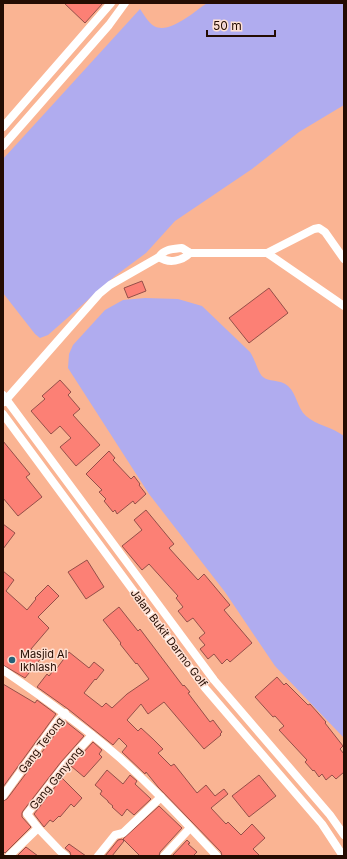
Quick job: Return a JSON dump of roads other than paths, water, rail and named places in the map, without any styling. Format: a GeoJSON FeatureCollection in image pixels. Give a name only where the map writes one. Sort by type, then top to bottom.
{"type":"FeatureCollection","features":[{"type":"Feature","properties":{"kind":"street"},"geometry":{"type":"LineString","coordinates":[[3,127],[111,3]]}},
{"type":"Feature","properties":{"kind":"street"},"geometry":{"type":"LineString","coordinates":[[3,146],[109,24],[125,3]]}},
{"type":"Feature","properties":{"kind":"street"},"geometry":{"type":"LineString","coordinates":[[4,399],[99,294],[110,285],[159,257],[166,250],[182,248],[190,254],[267,253],[314,229],[319,228],[325,232],[344,259]]}},
{"type":"Feature","properties":{"kind":"street"},"geometry":{"type":"LineString","coordinates":[[267,253],[344,306]]}},
{"type":"Feature","properties":{"kind":"street","name":"Jalan Bukit Darmo Golf"},"geometry":{"type":"LineString","coordinates":[[4,399],[214,680],[330,815],[344,835]]}},
{"type":"Feature","properties":{"kind":"street","name":"Jalan Bukit Darmo Golf"},"geometry":{"type":"LineString","coordinates":[[3,414],[205,688],[322,824],[343,856]]}},
{"type":"Feature","properties":{"kind":"street"},"geometry":{"type":"LineString","coordinates":[[3,670],[65,713],[121,759],[161,797],[217,856]]}},
{"type":"Feature","properties":{"kind":"street","name":"Gang Terong"},"geometry":{"type":"LineString","coordinates":[[3,796],[55,724],[65,713]]}},
{"type":"Feature","properties":{"kind":"street","name":"Gang Ganyong"},"geometry":{"type":"LineString","coordinates":[[9,856],[38,828],[28,816],[28,812],[65,765],[92,735]]}},
{"type":"Feature","properties":{"kind":"street"},"geometry":{"type":"LineString","coordinates":[[98,856],[115,835],[122,833],[161,797]]}},
{"type":"Feature","properties":{"kind":"street"},"geometry":{"type":"LineString","coordinates":[[38,828],[66,856]]}},
{"type":"Feature","properties":{"kind":"street"},"geometry":{"type":"LineString","coordinates":[[164,856],[190,828]]}},
{"type":"Feature","properties":{"kind":"place","name":"Masjid Al Ikhlash"},"geometry":{"type":"Point","coordinates":[12,660]}}]}
